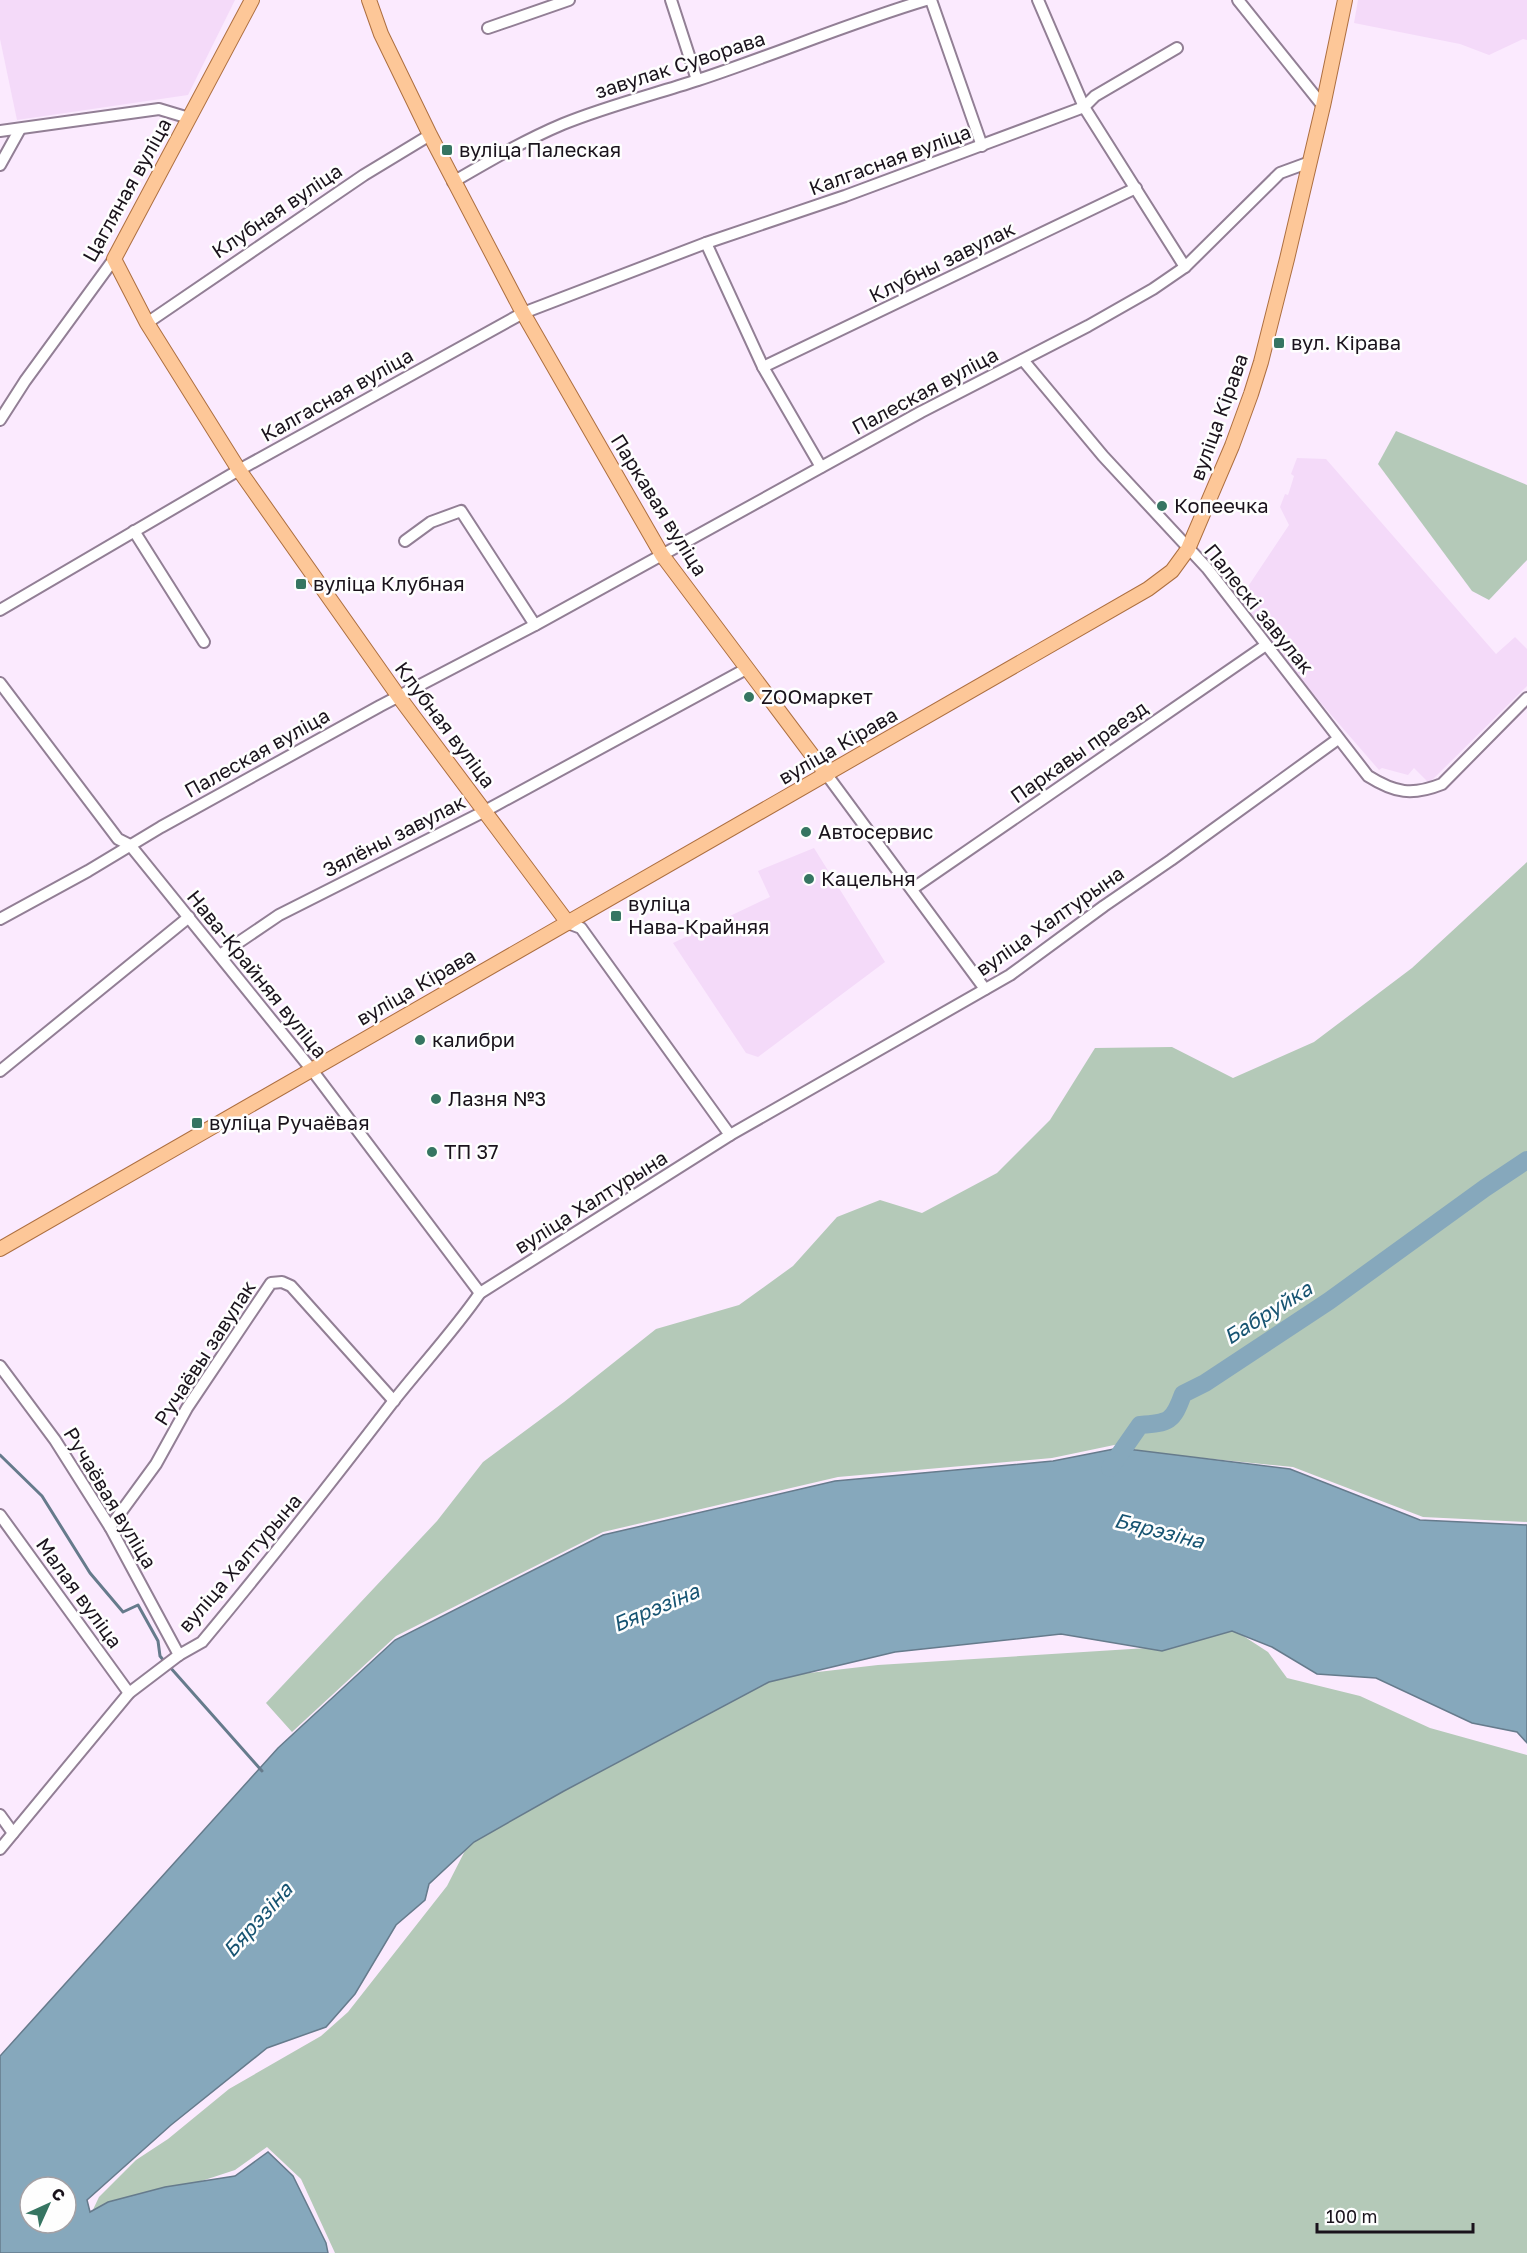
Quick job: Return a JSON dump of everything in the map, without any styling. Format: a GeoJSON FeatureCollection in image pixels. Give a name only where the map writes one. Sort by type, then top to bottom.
{"type":"FeatureCollection","features":[{"type":"Feature","properties":{"kind":"main road","name":"Цагляная вуліца"},"geometry":{"type":"LineString","coordinates":[[114,259],[252,0]]}},
{"type":"Feature","properties":{"kind":"main road","name":"Паркавая вуліца"},"geometry":{"type":"LineString","coordinates":[[369,0],[381,34],[453,182],[523,313],[662,555],[827,775]]}},
{"type":"Feature","properties":{"kind":"main road","name":"вуліца Кірава"},"geometry":{"type":"LineString","coordinates":[[0,1250],[827,775],[1148,589],[1172,571],[1188,549],[1232,446],[1258,372],[1310,162],[1345,0]]}},
{"type":"Feature","properties":{"kind":"main road","name":"Клубная вуліца"},"geometry":{"type":"LineString","coordinates":[[114,259],[147,323],[239,470],[399,697],[568,923]]}},
{"type":"Feature","properties":{"kind":"street"},"geometry":{"type":"LineString","coordinates":[[488,28],[569,0]]}},
{"type":"Feature","properties":{"kind":"street"},"geometry":{"type":"LineString","coordinates":[[672,0],[697,80]]}},
{"type":"Feature","properties":{"kind":"street","name":"завулак Суворава"},"geometry":{"type":"LineString","coordinates":[[453,182],[562,124],[633,98],[697,80],[926,0]]}},
{"type":"Feature","properties":{"kind":"street"},"geometry":{"type":"LineString","coordinates":[[931,0],[982,146]]}},
{"type":"Feature","properties":{"kind":"street"},"geometry":{"type":"LineString","coordinates":[[1038,0],[1084,107],[1185,267]]}},
{"type":"Feature","properties":{"kind":"street"},"geometry":{"type":"LineString","coordinates":[[1238,0],[1323,106]]}},
{"type":"Feature","properties":{"kind":"street","name":"Калгасная вуліца"},"geometry":{"type":"LineString","coordinates":[[0,610],[239,470],[523,313],[706,243],[845,196],[1084,107],[1095,96],[1177,48]]}},
{"type":"Feature","properties":{"kind":"street"},"geometry":{"type":"LineString","coordinates":[[0,131],[159,110],[189,118]]}},
{"type":"Feature","properties":{"kind":"street"},"geometry":{"type":"LineString","coordinates":[[0,165],[20,129]]}},
{"type":"Feature","properties":{"kind":"street","name":"Клубная вуліца"},"geometry":{"type":"LineString","coordinates":[[147,323],[364,175],[430,135]]}},
{"type":"Feature","properties":{"kind":"street","name":"Палеская вуліца"},"geometry":{"type":"LineString","coordinates":[[0,919],[130,845],[535,625],[821,466],[1153,289],[1185,267],[1280,173],[1310,162]]}},
{"type":"Feature","properties":{"kind":"street","name":"Клубны завулак"},"geometry":{"type":"LineString","coordinates":[[763,368],[1136,188]]}},
{"type":"Feature","properties":{"kind":"street"},"geometry":{"type":"LineString","coordinates":[[706,243],[763,368],[821,466]]}},
{"type":"Feature","properties":{"kind":"street","name":"Цагляная вуліца"},"geometry":{"type":"LineString","coordinates":[[0,420],[25,381],[114,259]]}},
{"type":"Feature","properties":{"kind":"street","name":"Палескі завулак"},"geometry":{"type":"LineString","coordinates":[[1023,360],[1103,456],[1207,568],[1368,776],[1385,787],[1408,792],[1426,790],[1442,784],[1527,698]]}},
{"type":"Feature","properties":{"kind":"street"},"geometry":{"type":"LineString","coordinates":[[405,541],[431,522],[461,511],[535,625]]}},
{"type":"Feature","properties":{"kind":"street"},"geometry":{"type":"LineString","coordinates":[[134,531],[204,642]]}},
{"type":"Feature","properties":{"kind":"street","name":"Паркавы праезд"},"geometry":{"type":"LineString","coordinates":[[912,889],[1266,645]]}},
{"type":"Feature","properties":{"kind":"street","name":"Зялёны завулак"},"geometry":{"type":"LineString","coordinates":[[220,955],[279,915],[485,811],[746,669]]}},
{"type":"Feature","properties":{"kind":"street","name":"Нава-Крайняя вуліца"},"geometry":{"type":"LineString","coordinates":[[0,683],[118,839],[130,845],[312,1070],[480,1293]]}},
{"type":"Feature","properties":{"kind":"street","name":"вуліца Халтурына"},"geometry":{"type":"LineString","coordinates":[[0,1850],[129,1693],[176,1657],[202,1642],[320,1498],[394,1401],[458,1326],[480,1293],[730,1135],[1010,975],[1338,739]]}},
{"type":"Feature","properties":{"kind":"street","name":"Паркавая вуліца"},"geometry":{"type":"LineString","coordinates":[[827,775],[985,988]]}},
{"type":"Feature","properties":{"kind":"street"},"geometry":{"type":"LineString","coordinates":[[0,1071],[189,917]]}},
{"type":"Feature","properties":{"kind":"street","name":"Клубная вуліца"},"geometry":{"type":"LineString","coordinates":[[568,923],[581,928],[730,1135]]}},
{"type":"Feature","properties":{"kind":"street","name":"Ручаёвы завулак"},"geometry":{"type":"LineString","coordinates":[[110,1527],[156,1464],[188,1408],[271,1283],[282,1282],[291,1286],[394,1401]]}},
{"type":"Feature","properties":{"kind":"street","name":"Ручаёвая вуліца"},"geometry":{"type":"LineString","coordinates":[[0,1366],[55,1440],[110,1527],[176,1657]]}},
{"type":"Feature","properties":{"kind":"street","name":"Малая вуліца"},"geometry":{"type":"LineString","coordinates":[[0,1515],[129,1693]]}},
{"type":"Feature","properties":{"kind":"street"},"geometry":{"type":"LineString","coordinates":[[0,1815],[13,1833]]}},
{"type":"Feature","properties":{"kind":"shaded area"},"geometry":{"type":"Polygon","coordinates":[[[0,0],[235,0],[188,95],[17,120],[0,39],[0,0]]]}},
{"type":"Feature","properties":{"kind":"shaded area"},"geometry":{"type":"Polygon","coordinates":[[[1358,0],[1527,0],[1527,40],[1523,39],[1489,55],[1460,44],[1354,23],[1358,0]]]}},
{"type":"Feature","properties":{"kind":"shaded area"},"geometry":{"type":"Polygon","coordinates":[[[1297,458],[1326,459],[1496,654],[1515,637],[1527,649],[1527,686],[1429,783],[1414,768],[1408,775],[1382,768],[1379,770],[1294,672],[1239,600],[1289,525],[1280,507],[1285,494],[1288,495],[1294,476],[1291,474],[1297,458]]]}},
{"type":"Feature","properties":{"kind":"shaded area"},"geometry":{"type":"Polygon","coordinates":[[[814,848],[885,962],[758,1057],[746,1053],[673,943],[770,897],[758,871],[814,848]]]}},
{"type":"Feature","properties":{"kind":"green space"},"geometry":{"type":"Polygon","coordinates":[[[1396,431],[1527,485],[1527,560],[1489,600],[1472,591],[1378,464],[1396,431]]]}},
{"type":"Feature","properties":{"kind":"green space"},"geometry":{"type":"Polygon","coordinates":[[[1527,862],[1527,1522],[1423,1517],[1293,1467],[1143,1452],[1119,1444],[1052,1458],[838,1477],[603,1532],[396,1636],[292,1732],[266,1703],[437,1521],[483,1462],[564,1402],[656,1329],[739,1305],[793,1266],[837,1217],[880,1200],[922,1213],[997,1173],[1050,1120],[1095,1048],[1172,1047],[1233,1078],[1314,1042],[1412,968],[1527,862]]]}},
{"type":"Feature","properties":{"kind":"green space"},"geometry":{"type":"Polygon","coordinates":[[[1231,1628],[1268,1652],[1287,1678],[1360,1696],[1430,1728],[1527,1755],[1527,2253],[335,2253],[301,2179],[267,2147],[235,2170],[89,2218],[99,2197],[136,2160],[168,2139],[229,2089],[321,2036],[348,2012],[447,1886],[470,1841],[766,1678],[878,1665],[1163,1647],[1231,1628]]]}},
{"type":"Feature","properties":{"kind":"water","name":"Бярэзіна"},"geometry":{"type":"Polygon","coordinates":[[[1119,1448],[1290,1469],[1420,1520],[1527,1525],[1527,1743],[1517,1732],[1472,1723],[1376,1678],[1317,1674],[1272,1647],[1232,1631],[1162,1651],[1061,1634],[895,1652],[769,1682],[564,1791],[474,1842],[429,1884],[425,1900],[396,1925],[355,1994],[326,2027],[267,2048],[171,2125],[87,2200],[90,2212],[108,2202],[165,2187],[235,2176],[268,2152],[293,2176],[326,2243],[328,2253],[0,2253],[0,2056],[278,1748],[395,1640],[603,1535],[835,1481],[1053,1461],[1119,1448]]]}},
{"type":"Feature","properties":{"kind":"waterway","name":"Бабруйка"},"geometry":{"type":"LineString","coordinates":[[1110,1468],[1140,1425],[1164,1422],[1169,1419],[1173,1416],[1183,1394],[1205,1383],[1329,1301],[1527,1160]]}},
{"type":"Feature","properties":{"kind":"waterway"},"geometry":{"type":"LineString","coordinates":[[0,1455],[42,1496],[90,1573],[123,1612],[138,1605],[158,1641],[160,1656],[164,1661]]}},
{"type":"Feature","properties":{"kind":"waterway"},"geometry":{"type":"LineString","coordinates":[[169,1666],[262,1771]]}},
{"type":"Feature","properties":{"kind":"place","name":"вуліца Палеская"},"geometry":{"type":"Point","coordinates":[447,150]}},
{"type":"Feature","properties":{"kind":"place","name":"вул. Кірава"},"geometry":{"type":"Point","coordinates":[1279,343]}},
{"type":"Feature","properties":{"kind":"place","name":"Копеечка"},"geometry":{"type":"Point","coordinates":[1162,506]}},
{"type":"Feature","properties":{"kind":"place","name":"вуліца Клубная"},"geometry":{"type":"Point","coordinates":[301,584]}},
{"type":"Feature","properties":{"kind":"place","name":"ZOOмаркет"},"geometry":{"type":"Point","coordinates":[749,697]}},
{"type":"Feature","properties":{"kind":"place","name":"Автосервис"},"geometry":{"type":"Point","coordinates":[806,832]}},
{"type":"Feature","properties":{"kind":"place","name":"Кацельня"},"geometry":{"type":"Point","coordinates":[809,879]}},
{"type":"Feature","properties":{"kind":"place","name":"вуліца Нава-Крайняя"},"geometry":{"type":"Point","coordinates":[616,916]}},
{"type":"Feature","properties":{"kind":"place","name":"калибри"},"geometry":{"type":"Point","coordinates":[420,1040]}},
{"type":"Feature","properties":{"kind":"place","name":"Лазня №3"},"geometry":{"type":"Point","coordinates":[436,1099]}},
{"type":"Feature","properties":{"kind":"place","name":"вуліца Ручаёвая"},"geometry":{"type":"Point","coordinates":[197,1123]}},
{"type":"Feature","properties":{"kind":"place","name":"ТП 37"},"geometry":{"type":"Point","coordinates":[432,1152]}}]}
